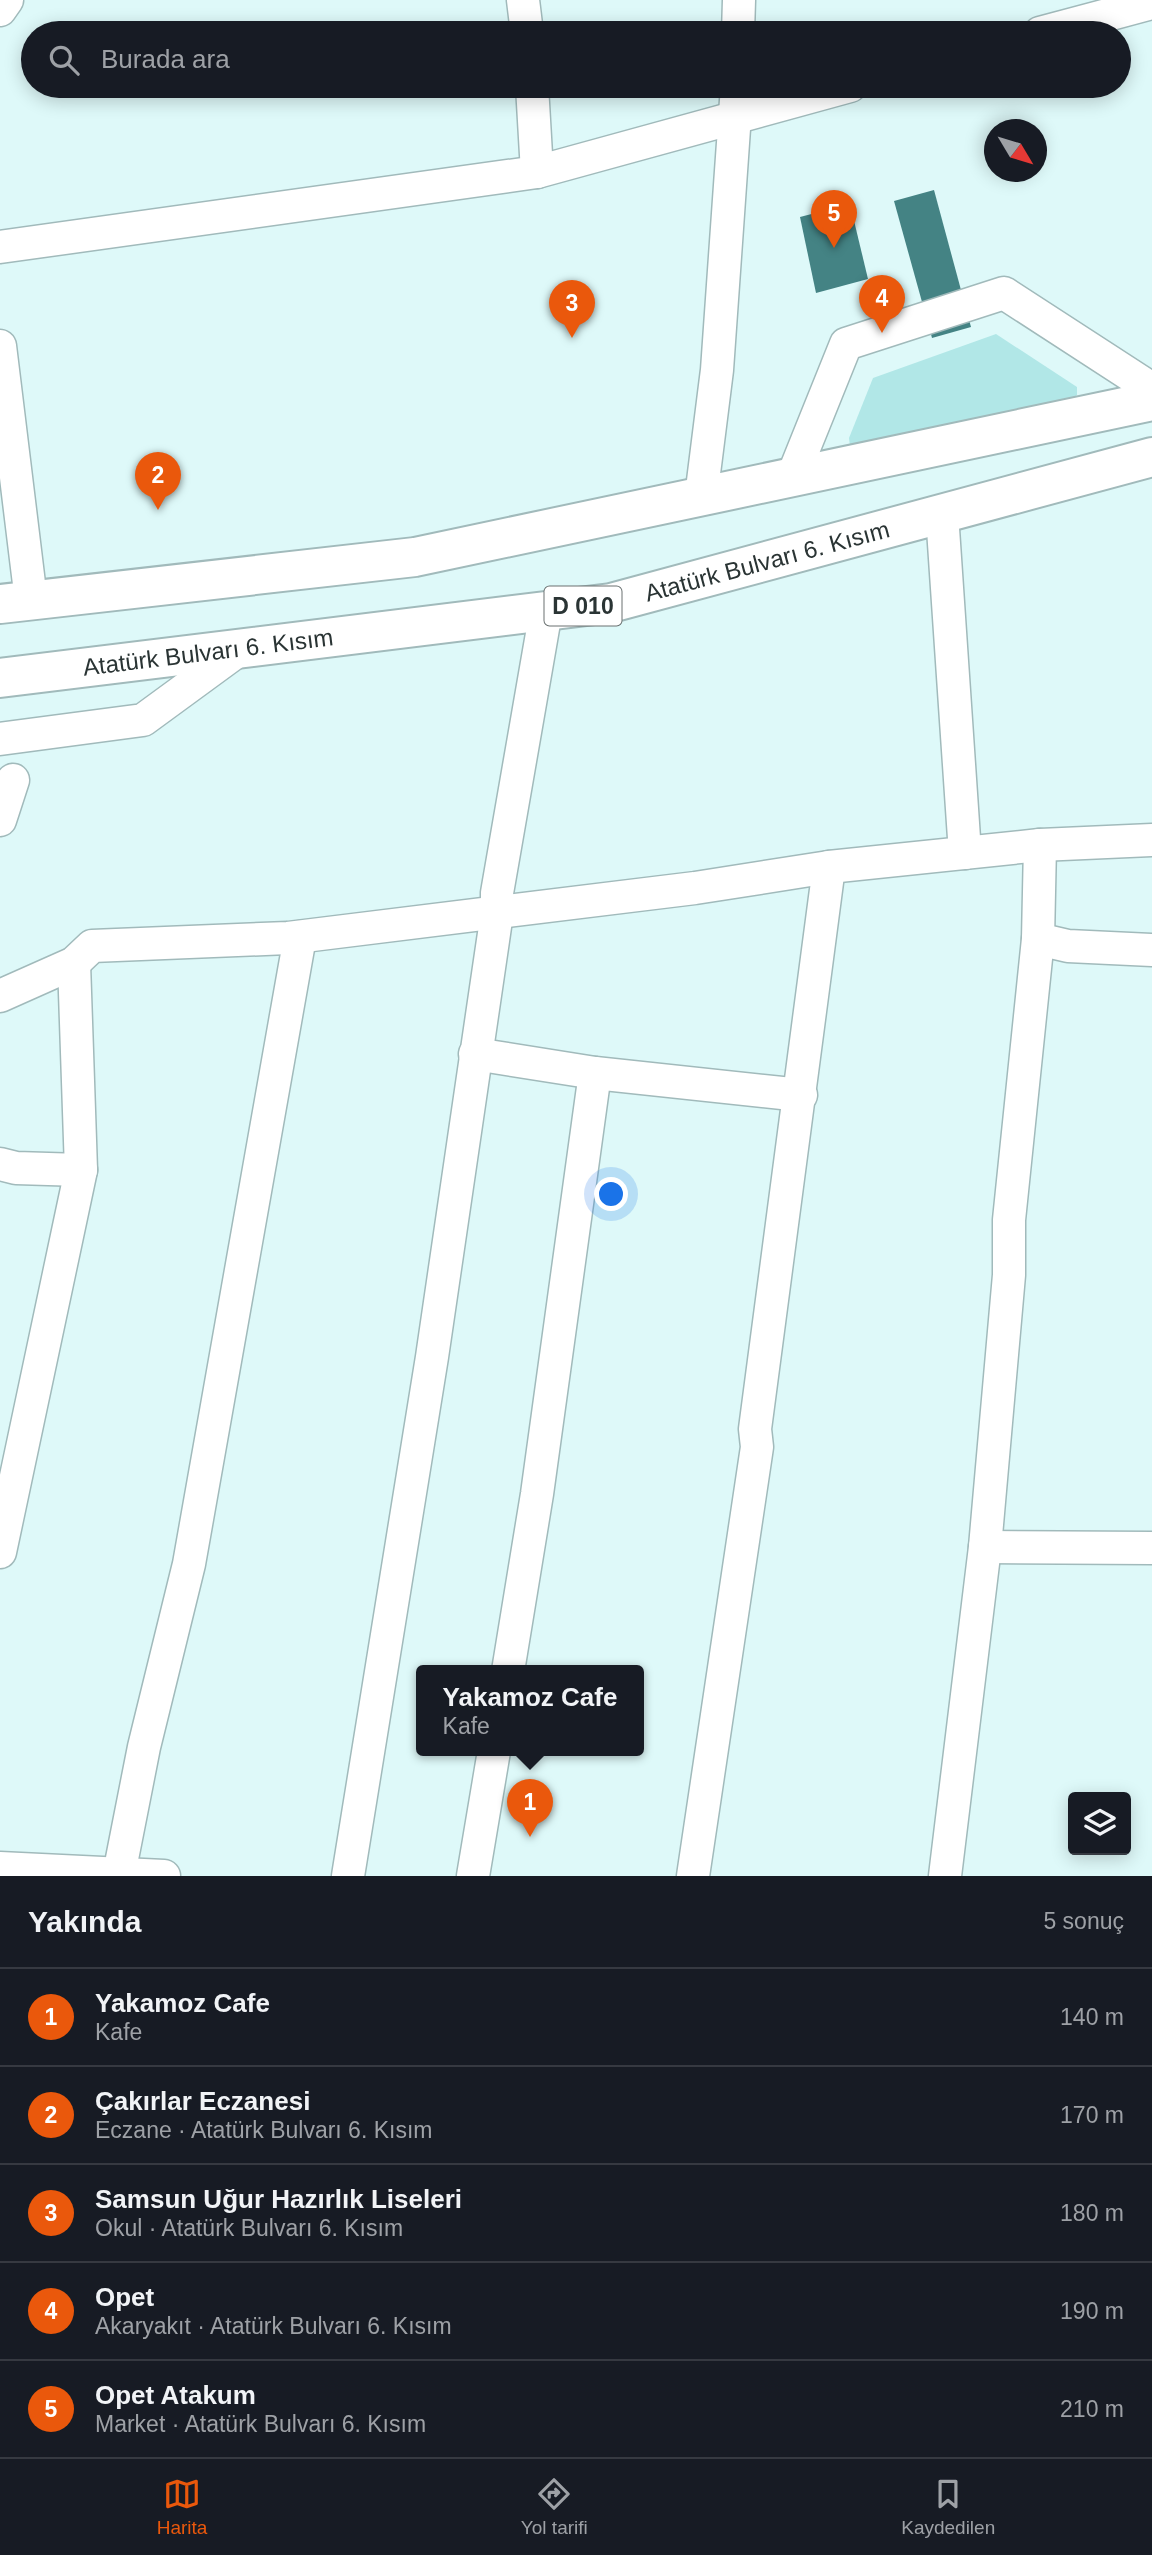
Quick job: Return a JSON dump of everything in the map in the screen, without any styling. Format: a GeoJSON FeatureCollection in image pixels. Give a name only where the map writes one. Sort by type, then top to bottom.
{"type":"FeatureCollection","features":[{"type":"Feature","properties":{"kind":"highway"},"geometry":{"type":"LineString","coordinates":[[16,602],[415,557],[1152,401]]}},
{"type":"Feature","properties":{"kind":"highway","name":"Atatürk Bulvarı 6. Kısım"},"geometry":{"type":"LineString","coordinates":[[0,678],[611,603],[1152,457]]}},
{"type":"Feature","properties":{"kind":"street"},"geometry":{"type":"LineString","coordinates":[[0,9],[7,0]]}},
{"type":"Feature","properties":{"kind":"street"},"geometry":{"type":"LineString","coordinates":[[523,0],[526,21]]}},
{"type":"Feature","properties":{"kind":"street"},"geometry":{"type":"LineString","coordinates":[[738,21],[739,0]]}},
{"type":"Feature","properties":{"kind":"street"},"geometry":{"type":"LineString","coordinates":[[1085,21],[1152,3]]}},
{"type":"Feature","properties":{"kind":"street"},"geometry":{"type":"LineString","coordinates":[[533,98],[537,172]]}},
{"type":"Feature","properties":{"kind":"street"},"geometry":{"type":"LineString","coordinates":[[701,497],[717,370],[737,98]]}},
{"type":"Feature","properties":{"kind":"street"},"geometry":{"type":"LineString","coordinates":[[0,247],[537,172],[806,98]]}},
{"type":"Feature","properties":{"kind":"street"},"geometry":{"type":"LineString","coordinates":[[792,478],[846,344],[1004,293],[1152,389]]}},
{"type":"Feature","properties":{"kind":"street"},"geometry":{"type":"LineString","coordinates":[[0,346],[16,602]]}},
{"type":"Feature","properties":{"kind":"street"},"geometry":{"type":"LineString","coordinates":[[942,514],[965,853]]}},
{"type":"Feature","properties":{"kind":"street"},"geometry":{"type":"LineString","coordinates":[[348,1876],[429,1371],[497,913],[497,893],[546,611]]}},
{"type":"Feature","properties":{"kind":"street"},"geometry":{"type":"LineString","coordinates":[[0,739],[143,720],[240,649]]}},
{"type":"Feature","properties":{"kind":"street"},"geometry":{"type":"LineString","coordinates":[[0,820],[13,780]]}},
{"type":"Feature","properties":{"kind":"street"},"geometry":{"type":"LineString","coordinates":[[0,996],[74,963],[92,946],[300,937],[695,888],[830,867],[1040,845],[1152,840]]}},
{"type":"Feature","properties":{"kind":"street"},"geometry":{"type":"LineString","coordinates":[[945,1876],[985,1547],[1009,1275],[1009,1220],[1038,939],[1040,845]]}},
{"type":"Feature","properties":{"kind":"street"},"geometry":{"type":"LineString","coordinates":[[693,1876],[757,1447],[755,1429],[830,867]]}},
{"type":"Feature","properties":{"kind":"street"},"geometry":{"type":"LineString","coordinates":[[119,1874],[144,1747],[189,1564],[300,937]]}},
{"type":"Feature","properties":{"kind":"street"},"geometry":{"type":"LineString","coordinates":[[1038,939],[1068,946],[1152,950]]}},
{"type":"Feature","properties":{"kind":"street"},"geometry":{"type":"LineString","coordinates":[[0,1552],[81,1170],[74,963]]}},
{"type":"Feature","properties":{"kind":"street"},"geometry":{"type":"LineString","coordinates":[[475,1054],[595,1073],[801,1095]]}},
{"type":"Feature","properties":{"kind":"street"},"geometry":{"type":"LineString","coordinates":[[509,1665],[537,1494],[595,1073]]}},
{"type":"Feature","properties":{"kind":"street"},"geometry":{"type":"LineString","coordinates":[[0,1164],[16,1168],[81,1170]]}},
{"type":"Feature","properties":{"kind":"street"},"geometry":{"type":"LineString","coordinates":[[985,1547],[1152,1548]]}},
{"type":"Feature","properties":{"kind":"street"},"geometry":{"type":"LineString","coordinates":[[473,1876],[493,1756]]}},
{"type":"Feature","properties":{"kind":"street"},"geometry":{"type":"LineString","coordinates":[[0,1868],[164,1876]]}},
{"type":"Feature","properties":{"kind":"shaded area"},"geometry":{"type":"Polygon","coordinates":[[[996,334],[1077,387],[1077,395],[858,450],[850,446],[849,438],[873,378],[996,334]]]}},
{"type":"Feature","properties":{"kind":"building"},"geometry":{"type":"Polygon","coordinates":[[[934,190],[971,327],[932,338],[894,201],[934,190]]]}},
{"type":"Feature","properties":{"kind":"building"},"geometry":{"type":"Polygon","coordinates":[[[850,204],[868,279],[816,293],[800,217],[850,204]]]}},
{"type":"Feature","properties":{"kind":"place","name":"Opet Atakum"},"geometry":{"type":"Point","coordinates":[834,248]}},
{"type":"Feature","properties":{"kind":"place","name":"Opet"},"geometry":{"type":"Point","coordinates":[882,333]}},
{"type":"Feature","properties":{"kind":"place","name":"Samsun Uğur Hazırlık Liseleri"},"geometry":{"type":"Point","coordinates":[572,338]}},
{"type":"Feature","properties":{"kind":"place","name":"Çakırlar Eczanesi"},"geometry":{"type":"Point","coordinates":[158,510]}},
{"type":"Feature","properties":{"kind":"place","name":"Yakamoz Cafe"},"geometry":{"type":"Point","coordinates":[530,1837]}}]}
